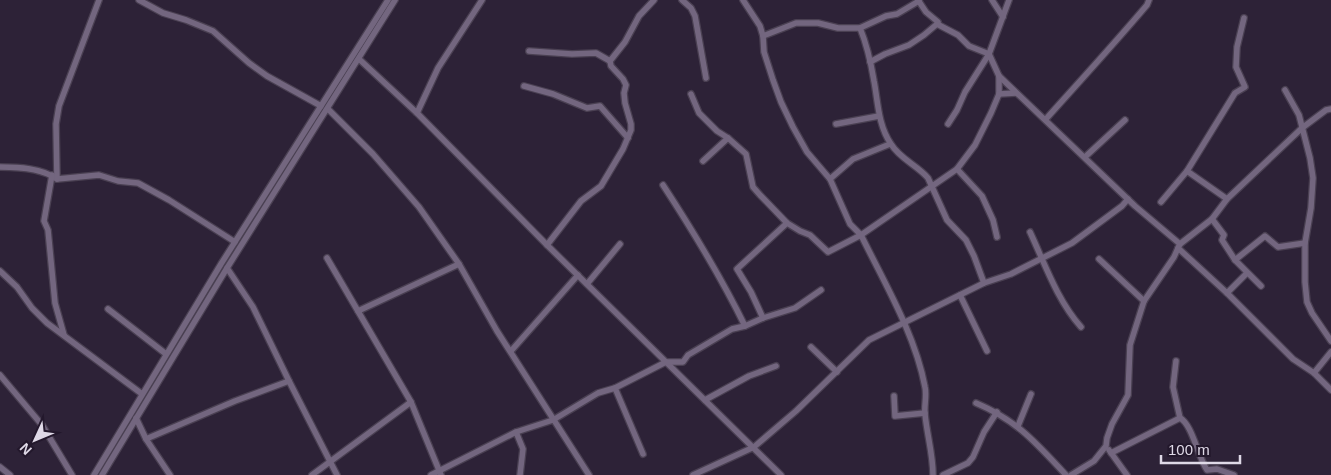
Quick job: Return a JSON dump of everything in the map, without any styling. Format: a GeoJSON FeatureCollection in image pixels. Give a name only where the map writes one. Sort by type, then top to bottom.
{"type":"FeatureCollection","features":[{"type":"Feature","properties":{"kind":"street"},"geometry":{"type":"LineString","coordinates":[[64,335],[55,303],[48,230],[44,221],[54,177],[56,124],[59,106],[99,0]]}},
{"type":"Feature","properties":{"kind":"street"},"geometry":{"type":"LineString","coordinates":[[139,0],[163,13],[213,30],[249,63],[267,76],[321,106]]}},
{"type":"Feature","properties":{"kind":"street"},"geometry":{"type":"LineString","coordinates":[[94,475],[235,242],[388,0]]}},
{"type":"Feature","properties":{"kind":"street"},"geometry":{"type":"LineString","coordinates":[[102,475],[227,268],[395,0]]}},
{"type":"Feature","properties":{"kind":"street"},"geometry":{"type":"LineString","coordinates":[[416,113],[438,68],[482,0]]}},
{"type":"Feature","properties":{"kind":"street"},"geometry":{"type":"LineString","coordinates":[[610,61],[625,42],[640,16],[654,0]]}},
{"type":"Feature","properties":{"kind":"street"},"geometry":{"type":"LineString","coordinates":[[682,0],[691,8],[695,16],[706,78]]}},
{"type":"Feature","properties":{"kind":"street"},"geometry":{"type":"LineString","coordinates":[[743,0],[760,26],[764,52],[781,102],[807,152],[830,179],[850,224],[861,235],[904,324],[918,358],[926,389],[925,413],[933,458],[933,475]]}},
{"type":"Feature","properties":{"kind":"street"},"geometry":{"type":"LineString","coordinates":[[992,0],[1003,18]]}},
{"type":"Feature","properties":{"kind":"street"},"geometry":{"type":"LineString","coordinates":[[948,124],[965,92],[989,54],[1009,0]]}},
{"type":"Feature","properties":{"kind":"street"},"geometry":{"type":"LineString","coordinates":[[1046,120],[1092,66],[1106,54],[1124,30],[1147,5],[1149,0]]}},
{"type":"Feature","properties":{"kind":"street"},"geometry":{"type":"LineString","coordinates":[[763,36],[796,23],[818,23],[838,28],[860,28],[886,16],[897,14],[919,1],[926,12],[938,22],[936,24]]}},
{"type":"Feature","properties":{"kind":"street"},"geometry":{"type":"LineString","coordinates":[[1161,202],[1187,171],[1235,93],[1245,87],[1236,67],[1236,47],[1244,18]]}},
{"type":"Feature","properties":{"kind":"street"},"geometry":{"type":"LineString","coordinates":[[936,24],[958,35],[969,46],[989,54],[999,76],[1016,93],[1179,246],[1293,358],[1314,372],[1331,390]]}},
{"type":"Feature","properties":{"kind":"street"},"geometry":{"type":"LineString","coordinates":[[870,62],[909,45],[924,36],[936,24]]}},
{"type":"Feature","properties":{"kind":"street"},"geometry":{"type":"LineString","coordinates":[[860,28],[869,53],[879,116],[890,144],[906,161],[924,173],[928,178],[947,220],[966,240],[984,283]]}},
{"type":"Feature","properties":{"kind":"street"},"geometry":{"type":"LineString","coordinates":[[529,51],[572,54],[596,53],[610,61],[611,66],[623,79],[626,86],[624,93],[625,103],[631,124],[628,138],[601,186],[581,200],[547,245]]}},
{"type":"Feature","properties":{"kind":"street"},"geometry":{"type":"LineString","coordinates":[[359,59],[416,113],[781,475]]}},
{"type":"Feature","properties":{"kind":"street"},"geometry":{"type":"LineString","coordinates":[[691,94],[699,113],[717,132],[728,138],[746,154],[753,187],[787,223],[810,235],[828,252],[861,235],[958,169],[975,145],[999,94],[999,76]]}},
{"type":"Feature","properties":{"kind":"street"},"geometry":{"type":"LineString","coordinates":[[524,86],[553,94],[587,108],[600,106],[628,138]]}},
{"type":"Feature","properties":{"kind":"street"},"geometry":{"type":"LineString","coordinates":[[1285,90],[1299,115],[1314,178],[1305,243],[1307,302],[1312,313],[1331,341]]}},
{"type":"Feature","properties":{"kind":"street"},"geometry":{"type":"LineString","coordinates":[[999,94],[1016,93]]}},
{"type":"Feature","properties":{"kind":"street"},"geometry":{"type":"LineString","coordinates":[[328,109],[373,154],[419,207],[459,264],[482,305],[589,475]]}},
{"type":"Feature","properties":{"kind":"street"},"geometry":{"type":"LineString","coordinates":[[1071,475],[1094,461],[1106,446],[1112,424],[1128,396],[1130,345],[1144,301],[1174,257],[1179,246],[1212,219],[1227,199],[1302,128],[1326,110],[1331,110]]}},
{"type":"Feature","properties":{"kind":"street"},"geometry":{"type":"LineString","coordinates":[[836,124],[879,116]]}},
{"type":"Feature","properties":{"kind":"street"},"geometry":{"type":"LineString","coordinates":[[1085,157],[1125,120]]}},
{"type":"Feature","properties":{"kind":"street"},"geometry":{"type":"LineString","coordinates":[[303,133],[309,137]]}},
{"type":"Feature","properties":{"kind":"street"},"geometry":{"type":"LineString","coordinates":[[703,161],[728,138]]}},
{"type":"Feature","properties":{"kind":"street"},"geometry":{"type":"LineString","coordinates":[[830,179],[853,159],[890,144]]}},
{"type":"Feature","properties":{"kind":"street"},"geometry":{"type":"LineString","coordinates":[[0,167],[18,167],[54,177],[99,175],[118,181],[138,183],[169,200],[235,242]]}},
{"type":"Feature","properties":{"kind":"street"},"geometry":{"type":"LineString","coordinates":[[958,169],[982,196],[993,220],[997,237]]}},
{"type":"Feature","properties":{"kind":"street"},"geometry":{"type":"LineString","coordinates":[[1187,171],[1227,199]]}},
{"type":"Feature","properties":{"kind":"street"},"geometry":{"type":"LineString","coordinates":[[663,185],[699,241],[745,326]]}},
{"type":"Feature","properties":{"kind":"street"},"geometry":{"type":"LineString","coordinates":[[693,475],[703,473],[754,447],[796,411],[869,340],[984,283],[1011,274],[1072,243],[1122,206],[1128,199]]}},
{"type":"Feature","properties":{"kind":"street"},"geometry":{"type":"LineString","coordinates":[[1122,206],[1135,206]]}},
{"type":"Feature","properties":{"kind":"street"},"geometry":{"type":"LineString","coordinates":[[1212,219],[1224,235],[1222,240],[1236,260],[1261,286]]}},
{"type":"Feature","properties":{"kind":"street"},"geometry":{"type":"LineString","coordinates":[[763,318],[751,292],[737,269],[787,223]]}},
{"type":"Feature","properties":{"kind":"street"},"geometry":{"type":"LineString","coordinates":[[1030,232],[1068,312],[1081,327]]}},
{"type":"Feature","properties":{"kind":"street"},"geometry":{"type":"LineString","coordinates":[[1236,260],[1265,236],[1278,247],[1305,243]]}},
{"type":"Feature","properties":{"kind":"street"},"geometry":{"type":"LineString","coordinates":[[587,284],[620,244]]}},
{"type":"Feature","properties":{"kind":"street"},"geometry":{"type":"LineString","coordinates":[[327,258],[411,402],[440,473]]}},
{"type":"Feature","properties":{"kind":"street"},"geometry":{"type":"LineString","coordinates":[[1099,259],[1144,301]]}},
{"type":"Feature","properties":{"kind":"street"},"geometry":{"type":"LineString","coordinates":[[358,312],[459,264]]}},
{"type":"Feature","properties":{"kind":"street"},"geometry":{"type":"LineString","coordinates":[[227,268],[253,307],[337,475]]}},
{"type":"Feature","properties":{"kind":"street"},"geometry":{"type":"LineString","coordinates":[[0,271],[17,286],[32,308],[47,323],[142,394]]}},
{"type":"Feature","properties":{"kind":"street"},"geometry":{"type":"LineString","coordinates":[[1228,293],[1247,273]]}},
{"type":"Feature","properties":{"kind":"street"},"geometry":{"type":"LineString","coordinates":[[511,351],[578,275]]}},
{"type":"Feature","properties":{"kind":"street"},"geometry":{"type":"LineString","coordinates":[[431,475],[440,473],[516,432],[554,420],[598,393],[615,388],[666,362],[683,362],[688,355],[732,329],[795,308],[822,290]]}},
{"type":"Feature","properties":{"kind":"street"},"geometry":{"type":"LineString","coordinates":[[960,295],[988,351]]}},
{"type":"Feature","properties":{"kind":"street"},"geometry":{"type":"LineString","coordinates":[[108,308],[166,354]]}},
{"type":"Feature","properties":{"kind":"street"},"geometry":{"type":"LineString","coordinates":[[811,347],[837,372]]}},
{"type":"Feature","properties":{"kind":"street"},"geometry":{"type":"LineString","coordinates":[[1314,372],[1331,352]]}},
{"type":"Feature","properties":{"kind":"street"},"geometry":{"type":"LineString","coordinates":[[1176,361],[1173,387],[1180,418],[1188,424],[1203,464],[1207,470],[1217,469],[1234,475]]}},
{"type":"Feature","properties":{"kind":"street"},"geometry":{"type":"LineString","coordinates":[[705,400],[749,376],[776,366]]}},
{"type":"Feature","properties":{"kind":"street"},"geometry":{"type":"LineString","coordinates":[[0,375],[42,425],[72,475]]}},
{"type":"Feature","properties":{"kind":"street"},"geometry":{"type":"LineString","coordinates":[[146,438],[289,381]]}},
{"type":"Feature","properties":{"kind":"street"},"geometry":{"type":"LineString","coordinates":[[615,388],[643,454]]}},
{"type":"Feature","properties":{"kind":"street"},"geometry":{"type":"LineString","coordinates":[[1018,426],[1031,394]]}},
{"type":"Feature","properties":{"kind":"street"},"geometry":{"type":"LineString","coordinates":[[894,396],[895,416],[925,413]]}},
{"type":"Feature","properties":{"kind":"street"},"geometry":{"type":"LineString","coordinates":[[312,475],[411,402]]}},
{"type":"Feature","properties":{"kind":"street"},"geometry":{"type":"LineString","coordinates":[[976,403],[997,412],[1018,426],[1066,475]]}},
{"type":"Feature","properties":{"kind":"street"},"geometry":{"type":"LineString","coordinates":[[943,475],[968,463],[997,412]]}},
{"type":"Feature","properties":{"kind":"street"},"geometry":{"type":"LineString","coordinates":[[136,418],[142,432],[170,475]]}},
{"type":"Feature","properties":{"kind":"street"},"geometry":{"type":"LineString","coordinates":[[1111,453],[1180,418]]}},
{"type":"Feature","properties":{"kind":"street"},"geometry":{"type":"LineString","coordinates":[[128,430],[142,432]]}},
{"type":"Feature","properties":{"kind":"street"},"geometry":{"type":"LineString","coordinates":[[516,432],[523,449],[520,475]]}},
{"type":"Feature","properties":{"kind":"street"},"geometry":{"type":"LineString","coordinates":[[1106,446],[1127,475]]}},
{"type":"Feature","properties":{"kind":"street"},"geometry":{"type":"LineString","coordinates":[[0,467],[10,475]]}}]}
